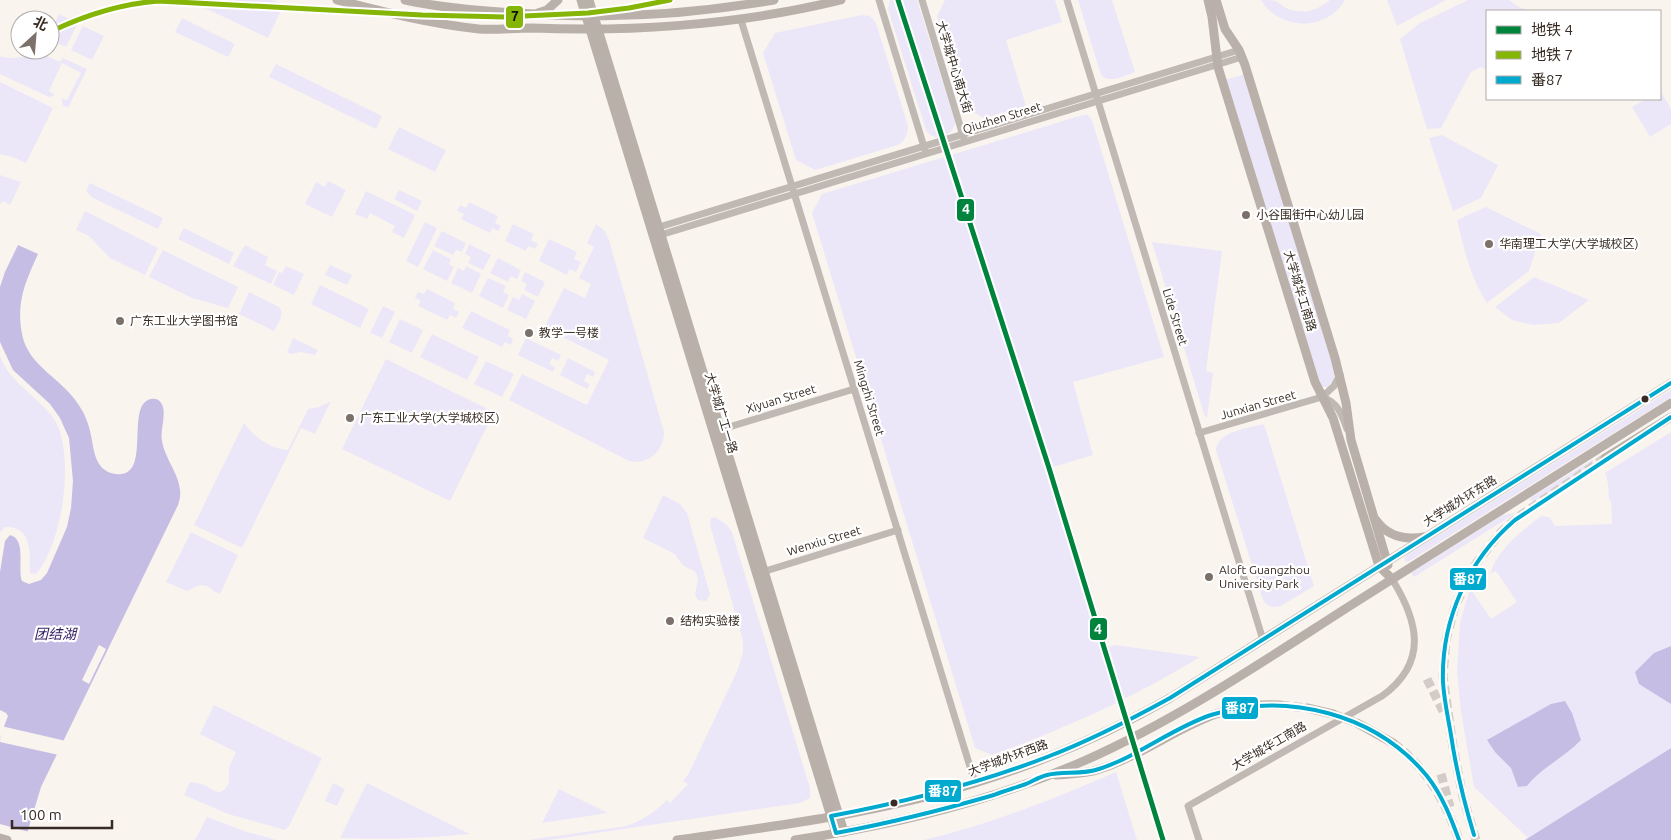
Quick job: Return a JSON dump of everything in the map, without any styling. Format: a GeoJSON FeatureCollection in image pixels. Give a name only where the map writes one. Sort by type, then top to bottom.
{"type":"FeatureCollection","features":[{"type":"Feature","properties":{"kind":"main road"},"geometry":{"type":"LineString","coordinates":[[337,0],[416,19],[480,29],[595,30],[694,26],[792,11],[841,0]]}},
{"type":"Feature","properties":{"kind":"main road"},"geometry":{"type":"LineString","coordinates":[[405,0],[465,9],[590,16],[648,15],[736,3],[774,0]]}},
{"type":"Feature","properties":{"kind":"main road"},"geometry":{"type":"LineString","coordinates":[[533,14],[547,10],[558,0]]}},
{"type":"Feature","properties":{"kind":"main road","name":"大学城广工一路"},"geometry":{"type":"LineString","coordinates":[[582,0],[595,30],[842,836]]}},
{"type":"Feature","properties":{"kind":"main road","name":"大学城广工一路"},"geometry":{"type":"LineString","coordinates":[[589,0],[590,16]]}},
{"type":"Feature","properties":{"kind":"main road","name":"大学城华工南路"},"geometry":{"type":"LineString","coordinates":[[1208,0],[1217,60],[1315,382],[1333,418],[1383,563],[1392,579]]}},
{"type":"Feature","properties":{"kind":"main road","name":"大学城华工南路"},"geometry":{"type":"LineString","coordinates":[[1216,0],[1225,29],[1240,53],[1340,374],[1348,408],[1351,440],[1373,513],[1383,563]]}},
{"type":"Feature","properties":{"kind":"main road","name":"大学城外环东路"},"geometry":{"type":"LineString","coordinates":[[1263,640],[1671,383]]}},
{"type":"Feature","properties":{"kind":"main road"},"geometry":{"type":"LineString","coordinates":[[795,840],[842,836],[884,823],[972,801],[1048,775],[1159,724],[1271,656],[1671,403]]}},
{"type":"Feature","properties":{"kind":"main road"},"geometry":{"type":"LineString","coordinates":[[1605,458],[1671,417]]}},
{"type":"Feature","properties":{"kind":"main road"},"geometry":{"type":"LineString","coordinates":[[1373,513],[1380,525],[1395,535],[1416,538],[1429,535]]}},
{"type":"Feature","properties":{"kind":"main road","name":"大学城外环西路"},"geometry":{"type":"LineString","coordinates":[[677,840],[835,816],[881,807],[975,783],[1053,755],[1120,725],[1170,698],[1263,640]]}},
{"type":"Feature","properties":{"kind":"main road"},"geometry":{"type":"LineString","coordinates":[[1048,775],[1081,773],[1099,769],[1213,714],[1246,707],[1280,705]]}},
{"type":"Feature","properties":{"kind":"main road"},"geometry":{"type":"LineString","coordinates":[[1307,708],[1333,714]]}},
{"type":"Feature","properties":{"kind":"main road"},"geometry":{"type":"LineString","coordinates":[[1357,723],[1393,743]]}},
{"type":"Feature","properties":{"kind":"main road"},"geometry":{"type":"LineString","coordinates":[[881,807],[876,810],[874,815],[878,822],[884,823]]}},
{"type":"Feature","properties":{"kind":"main road"},"geometry":{"type":"LineString","coordinates":[[0,838],[7,840]]}},
{"type":"Feature","properties":{"kind":"street"},"geometry":{"type":"LineString","coordinates":[[880,0],[925,150]]}},
{"type":"Feature","properties":{"kind":"street","name":"大学城中心南大街"},"geometry":{"type":"LineString","coordinates":[[922,0],[964,138]]}},
{"type":"Feature","properties":{"kind":"street","name":"Lide Street"},"geometry":{"type":"LineString","coordinates":[[1066,0],[1263,640]]}},
{"type":"Feature","properties":{"kind":"street","name":"Mingzhi Street"},"geometry":{"type":"LineString","coordinates":[[741,20],[975,783]]}},
{"type":"Feature","properties":{"kind":"street","name":"Qiuzhen Street"},"geometry":{"type":"LineString","coordinates":[[656,232],[1240,53]]}},
{"type":"Feature","properties":{"kind":"street"},"geometry":{"type":"LineString","coordinates":[[1340,374],[1334,386],[1322,398],[1338,408],[1351,440]]}},
{"type":"Feature","properties":{"kind":"street","name":"Xiyuan Street"},"geometry":{"type":"LineString","coordinates":[[717,430],[854,389]]}},
{"type":"Feature","properties":{"kind":"street","name":"Junxian Street"},"geometry":{"type":"LineString","coordinates":[[1199,434],[1322,398]]}},
{"type":"Feature","properties":{"kind":"street","name":"Wenxiu Street"},"geometry":{"type":"LineString","coordinates":[[761,572],[898,530]]}},
{"type":"Feature","properties":{"kind":"street","name":"大学城华工南路"},"geometry":{"type":"LineString","coordinates":[[1199,840],[1188,806],[1377,699],[1400,680],[1412,656],[1414,628],[1405,601],[1392,579]]}},
{"type":"Feature","properties":{"kind":"shaded area"},"geometry":{"type":"Polygon","coordinates":[[[188,0],[272,0],[284,4],[268,38],[188,0]]]}},
{"type":"Feature","properties":{"kind":"shaded area"},"geometry":{"type":"Polygon","coordinates":[[[890,0],[917,0],[955,122],[951,131],[943,136],[934,137],[926,130],[888,9],[890,0]]]}},
{"type":"Feature","properties":{"kind":"shaded area"},"geometry":{"type":"Polygon","coordinates":[[[945,0],[1055,0],[1062,22],[1006,40],[1026,106],[984,118],[965,108],[937,16],[945,0]]]}},
{"type":"Feature","properties":{"kind":"shaded area"},"geometry":{"type":"Polygon","coordinates":[[[1078,0],[1112,0],[1135,72],[1113,79],[1105,78],[1101,75],[1078,0]]]}},
{"type":"Feature","properties":{"kind":"shaded area"},"geometry":{"type":"Polygon","coordinates":[[[1261,0],[1276,1],[1292,10],[1309,11],[1320,7],[1330,0],[1345,0],[1327,18],[1303,24],[1279,18],[1261,0]]]}},
{"type":"Feature","properties":{"kind":"shaded area"},"geometry":{"type":"Polygon","coordinates":[[[1387,0],[1446,0],[1397,26],[1387,0]]]}},
{"type":"Feature","properties":{"kind":"shaded area"},"geometry":{"type":"Polygon","coordinates":[[[1468,0],[1509,0],[1527,10],[1486,10],[1486,70],[1481,67],[1471,72],[1441,128],[1427,129],[1400,39],[1420,23],[1468,0]]]}},
{"type":"Feature","properties":{"kind":"shaded area"},"geometry":{"type":"Polygon","coordinates":[[[60,14],[78,23],[66,47],[60,44],[60,14]]]}},
{"type":"Feature","properties":{"kind":"shaded area"},"geometry":{"type":"Polygon","coordinates":[[[861,15],[870,16],[876,23],[908,126],[907,134],[898,145],[815,170],[796,160],[763,53],[775,33],[861,15]]]}},
{"type":"Feature","properties":{"kind":"shaded area"},"geometry":{"type":"Polygon","coordinates":[[[182,18],[235,44],[228,57],[175,32],[182,18]]]}},
{"type":"Feature","properties":{"kind":"shaded area"},"geometry":{"type":"Polygon","coordinates":[[[83,26],[104,36],[92,60],[71,50],[83,26]]]}},
{"type":"Feature","properties":{"kind":"shaded area"},"geometry":{"type":"Polygon","coordinates":[[[0,56],[10,60],[56,60],[60,62],[63,58],[87,69],[68,108],[63,105],[61,98],[67,100],[81,73],[62,63],[49,91],[55,95],[49,97],[0,74],[0,56]]]}},
{"type":"Feature","properties":{"kind":"shaded area"},"geometry":{"type":"Polygon","coordinates":[[[276,64],[382,116],[376,129],[269,77],[276,64]]]}},
{"type":"Feature","properties":{"kind":"shaded area"},"geometry":{"type":"Polygon","coordinates":[[[1245,74],[1335,372],[1334,379],[1328,387],[1323,387],[1319,384],[1225,80],[1245,74]]]}},
{"type":"Feature","properties":{"kind":"shaded area"},"geometry":{"type":"Polygon","coordinates":[[[0,82],[53,108],[26,163],[0,154],[0,82]]]}},
{"type":"Feature","properties":{"kind":"shaded area"},"geometry":{"type":"Polygon","coordinates":[[[1661,92],[1671,109],[1671,124],[1650,137],[1632,107],[1644,100],[1661,100],[1661,92]]]}},
{"type":"Feature","properties":{"kind":"shaded area"},"geometry":{"type":"Polygon","coordinates":[[[1088,115],[1092,120],[1164,357],[1073,382],[1093,455],[1053,467],[1109,647],[1116,645],[1200,657],[1098,712],[992,755],[975,748],[812,213],[822,194],[1088,115]]]}},
{"type":"Feature","properties":{"kind":"shaded area"},"geometry":{"type":"Polygon","coordinates":[[[399,127],[446,150],[435,172],[388,149],[399,127]]]}},
{"type":"Feature","properties":{"kind":"shaded area"},"geometry":{"type":"Polygon","coordinates":[[[1442,135],[1498,165],[1481,198],[1453,211],[1429,138],[1442,135]]]}},
{"type":"Feature","properties":{"kind":"shaded area"},"geometry":{"type":"Polygon","coordinates":[[[0,175],[21,182],[10,205],[3,201],[0,204],[0,175]]]}},
{"type":"Feature","properties":{"kind":"shaded area"},"geometry":{"type":"Polygon","coordinates":[[[328,181],[346,190],[332,217],[305,204],[316,182],[325,187],[328,181]]]}},
{"type":"Feature","properties":{"kind":"shaded area"},"geometry":{"type":"Polygon","coordinates":[[[90,183],[163,218],[158,229],[93,198],[86,191],[90,183]]]}},
{"type":"Feature","properties":{"kind":"shaded area"},"geometry":{"type":"Polygon","coordinates":[[[399,190],[422,201],[417,211],[394,199],[399,190]]]}},
{"type":"Feature","properties":{"kind":"shaded area"},"geometry":{"type":"Polygon","coordinates":[[[366,191],[415,215],[404,238],[392,232],[395,226],[370,213],[367,219],[355,214],[366,191]]]}},
{"type":"Feature","properties":{"kind":"shaded area"},"geometry":{"type":"Polygon","coordinates":[[[469,202],[498,216],[495,223],[501,226],[498,231],[492,228],[490,233],[461,219],[464,214],[457,211],[460,205],[466,208],[469,202]]]}},
{"type":"Feature","properties":{"kind":"shaded area"},"geometry":{"type":"Polygon","coordinates":[[[1486,207],[1541,234],[1529,271],[1487,303],[1472,273],[1457,220],[1486,207]]]}},
{"type":"Feature","properties":{"kind":"shaded area"},"geometry":{"type":"Polygon","coordinates":[[[85,211],[158,248],[145,275],[110,258],[89,236],[76,230],[85,211]]]}},
{"type":"Feature","properties":{"kind":"shaded area"},"geometry":{"type":"Polygon","coordinates":[[[425,222],[437,228],[418,267],[406,261],[425,222]]]}},
{"type":"Feature","properties":{"kind":"shaded area"},"geometry":{"type":"Polygon","coordinates":[[[513,224],[534,234],[531,240],[538,244],[535,249],[528,246],[526,251],[505,241],[513,224]]]}},
{"type":"Feature","properties":{"kind":"shaded area"},"geometry":{"type":"Polygon","coordinates":[[[596,224],[605,231],[609,240],[664,432],[658,451],[654,456],[642,461],[629,461],[509,400],[522,374],[587,405],[609,360],[544,328],[564,288],[585,298],[591,284],[579,278],[594,247],[587,243],[596,224]]]}},
{"type":"Feature","properties":{"kind":"shaded area"},"geometry":{"type":"Polygon","coordinates":[[[184,228],[234,253],[229,264],[178,239],[184,228]]]}},
{"type":"Feature","properties":{"kind":"shaded area"},"geometry":{"type":"Polygon","coordinates":[[[442,231],[466,243],[462,252],[456,250],[453,255],[434,246],[442,231]]]}},
{"type":"Feature","properties":{"kind":"shaded area"},"geometry":{"type":"Polygon","coordinates":[[[549,239],[577,252],[574,259],[581,262],[576,272],[569,269],[567,275],[539,261],[549,239]]]}},
{"type":"Feature","properties":{"kind":"shaded area"},"geometry":{"type":"Polygon","coordinates":[[[1152,242],[1222,251],[1206,371],[1213,373],[1207,418],[1204,414],[1152,242]]]}},
{"type":"Feature","properties":{"kind":"shaded area"},"geometry":{"type":"Polygon","coordinates":[[[469,244],[491,255],[483,270],[468,263],[471,257],[465,254],[469,244]]]}},
{"type":"Feature","properties":{"kind":"shaded area"},"geometry":{"type":"Polygon","coordinates":[[[245,245],[268,257],[265,265],[277,271],[271,284],[233,266],[245,245]]]}},
{"type":"Feature","properties":{"kind":"shaded area"},"geometry":{"type":"Polygon","coordinates":[[[163,250],[238,287],[228,308],[192,298],[149,277],[163,250]]]}},
{"type":"Feature","properties":{"kind":"shaded area"},"geometry":{"type":"Polygon","coordinates":[[[433,250],[451,259],[449,264],[454,267],[447,281],[423,269],[433,250]]]}},
{"type":"Feature","properties":{"kind":"shaded area"},"geometry":{"type":"Polygon","coordinates":[[[498,258],[521,270],[517,279],[511,276],[508,282],[490,273],[498,258]]]}},
{"type":"Feature","properties":{"kind":"shaded area"},"geometry":{"type":"Polygon","coordinates":[[[330,265],[352,275],[347,285],[325,275],[330,265]]]}},
{"type":"Feature","properties":{"kind":"shaded area"},"geometry":{"type":"Polygon","coordinates":[[[286,266],[304,274],[294,295],[273,285],[279,272],[282,273],[286,266]]]}},
{"type":"Feature","properties":{"kind":"shaded area"},"geometry":{"type":"Polygon","coordinates":[[[466,266],[481,274],[472,293],[451,283],[458,268],[464,271],[466,266]]]}},
{"type":"Feature","properties":{"kind":"shaded area"},"geometry":{"type":"Polygon","coordinates":[[[525,272],[545,282],[538,297],[524,290],[527,284],[521,281],[525,272]]]}},
{"type":"Feature","properties":{"kind":"shaded area"},"geometry":{"type":"Polygon","coordinates":[[[1534,277],[1589,300],[1559,323],[1533,325],[1512,320],[1495,307],[1534,277]]]}},
{"type":"Feature","properties":{"kind":"shaded area"},"geometry":{"type":"Polygon","coordinates":[[[488,278],[506,286],[503,292],[509,295],[503,308],[479,296],[488,278]]]}},
{"type":"Feature","properties":{"kind":"shaded area"},"geometry":{"type":"Polygon","coordinates":[[[320,285],[369,309],[360,328],[311,304],[320,285]]]}},
{"type":"Feature","properties":{"kind":"shaded area"},"geometry":{"type":"Polygon","coordinates":[[[427,289],[455,303],[453,309],[459,312],[456,318],[450,315],[447,320],[418,306],[421,301],[415,298],[418,292],[424,294],[427,289]]]}},
{"type":"Feature","properties":{"kind":"shaded area"},"geometry":{"type":"Polygon","coordinates":[[[249,292],[279,307],[281,310],[279,322],[274,331],[239,314],[249,292]]]}},
{"type":"Feature","properties":{"kind":"shaded area"},"geometry":{"type":"Polygon","coordinates":[[[522,294],[535,301],[526,319],[507,310],[513,297],[519,300],[522,294]]]}},
{"type":"Feature","properties":{"kind":"shaded area"},"geometry":{"type":"Polygon","coordinates":[[[383,306],[395,312],[382,338],[370,333],[383,306]]]}},
{"type":"Feature","properties":{"kind":"shaded area"},"geometry":{"type":"Polygon","coordinates":[[[471,311],[510,330],[508,336],[513,339],[511,345],[505,342],[502,347],[462,328],[471,311]]]}},
{"type":"Feature","properties":{"kind":"shaded area"},"geometry":{"type":"Polygon","coordinates":[[[400,319],[423,330],[412,353],[389,342],[400,319]]]}},
{"type":"Feature","properties":{"kind":"shaded area"},"geometry":{"type":"Polygon","coordinates":[[[432,334],[479,357],[467,380],[420,357],[432,334]]]}},
{"type":"Feature","properties":{"kind":"shaded area"},"geometry":{"type":"Polygon","coordinates":[[[293,338],[318,350],[315,355],[301,352],[291,354],[287,352],[293,338]]]}},
{"type":"Feature","properties":{"kind":"shaded area"},"geometry":{"type":"Polygon","coordinates":[[[526,338],[561,355],[558,361],[552,358],[549,364],[555,367],[553,372],[518,355],[526,338]]]}},
{"type":"Feature","properties":{"kind":"shaded area"},"geometry":{"type":"Polygon","coordinates":[[[0,356],[16,381],[46,408],[52,416],[60,431],[64,450],[64,496],[60,520],[45,560],[36,574],[30,573],[29,549],[25,536],[14,528],[5,527],[0,532],[0,356]]]}},
{"type":"Feature","properties":{"kind":"shaded area"},"geometry":{"type":"Polygon","coordinates":[[[568,358],[595,372],[593,377],[587,374],[584,381],[590,384],[587,389],[560,375],[568,358]]]}},
{"type":"Feature","properties":{"kind":"shaded area"},"geometry":{"type":"Polygon","coordinates":[[[386,359],[494,412],[450,501],[342,449],[386,359]]]}},
{"type":"Feature","properties":{"kind":"shaded area"},"geometry":{"type":"Polygon","coordinates":[[[486,361],[514,374],[502,397],[474,384],[486,361]]]}},
{"type":"Feature","properties":{"kind":"shaded area"},"geometry":{"type":"Polygon","coordinates":[[[1671,390],[1671,397],[1408,562],[1404,561],[1405,556],[1671,390]]]}},
{"type":"Feature","properties":{"kind":"shaded area"},"geometry":{"type":"Polygon","coordinates":[[[331,401],[315,434],[301,428],[242,548],[194,525],[244,423],[263,441],[275,447],[288,450],[308,409],[319,407],[331,401]]]}},
{"type":"Feature","properties":{"kind":"shaded area"},"geometry":{"type":"Polygon","coordinates":[[[1264,424],[1314,586],[1281,606],[1275,607],[1267,605],[1263,600],[1216,450],[1222,438],[1228,434],[1264,424]]]}},
{"type":"Feature","properties":{"kind":"shaded area"},"geometry":{"type":"Polygon","coordinates":[[[1671,432],[1671,748],[1528,838],[1474,787],[1461,712],[1457,671],[1460,623],[1470,588],[1491,619],[1517,602],[1496,571],[1490,574],[1504,548],[1541,516],[1549,517],[1555,526],[1612,524],[1611,501],[1609,500],[1608,483],[1605,473],[1671,432]]]}},
{"type":"Feature","properties":{"kind":"shaded area"},"geometry":{"type":"Polygon","coordinates":[[[1592,460],[1594,462],[1594,469],[1534,501],[1530,500],[1530,498],[1592,460]]]}},
{"type":"Feature","properties":{"kind":"shaded area"},"geometry":{"type":"Polygon","coordinates":[[[663,495],[680,504],[687,513],[710,594],[706,601],[698,600],[695,595],[698,579],[694,571],[684,566],[673,553],[643,538],[663,495]]]}},
{"type":"Feature","properties":{"kind":"shaded area"},"geometry":{"type":"Polygon","coordinates":[[[1516,513],[1414,577],[1411,573],[1503,515],[1516,513]]]}},
{"type":"Feature","properties":{"kind":"shaded area"},"geometry":{"type":"Polygon","coordinates":[[[715,517],[727,525],[732,532],[810,788],[810,798],[800,803],[549,840],[528,840],[627,826],[648,815],[667,800],[670,803],[688,784],[683,781],[688,775],[738,669],[743,652],[743,641],[710,525],[711,518],[715,517]]]}},
{"type":"Feature","properties":{"kind":"shaded area"},"geometry":{"type":"Polygon","coordinates":[[[191,532],[238,555],[220,594],[207,586],[200,585],[187,591],[166,582],[191,532]]]}},
{"type":"Feature","properties":{"kind":"shaded area"},"geometry":{"type":"Polygon","coordinates":[[[214,705],[322,758],[289,826],[285,830],[228,814],[184,795],[190,782],[202,784],[219,792],[229,783],[229,767],[236,752],[200,734],[214,705]]]}},
{"type":"Feature","properties":{"kind":"shaded area"},"geometry":{"type":"Polygon","coordinates":[[[1116,772],[1137,840],[924,840],[949,834],[1022,810],[1116,772]]]}},
{"type":"Feature","properties":{"kind":"shaded area"},"geometry":{"type":"Polygon","coordinates":[[[333,783],[345,789],[337,806],[325,801],[333,783]]]}},
{"type":"Feature","properties":{"kind":"shaded area"},"geometry":{"type":"Polygon","coordinates":[[[367,783],[470,834],[373,839],[340,838],[367,783]]]}},
{"type":"Feature","properties":{"kind":"shaded area"},"geometry":{"type":"Polygon","coordinates":[[[559,789],[608,813],[542,823],[559,789]]]}},
{"type":"Feature","properties":{"kind":"shaded area"},"geometry":{"type":"Polygon","coordinates":[[[207,817],[247,832],[277,840],[195,840],[207,817]]]}},
{"type":"Feature","properties":{"kind":"water","name":"团结湖"},"geometry":{"type":"Polygon","coordinates":[[[18,245],[38,254],[21,302],[20,323],[26,345],[31,355],[65,388],[82,410],[88,425],[95,455],[101,466],[111,473],[124,474],[131,469],[137,447],[140,410],[146,401],[156,399],[163,406],[161,436],[164,449],[178,480],[180,496],[178,505],[41,787],[25,840],[0,840],[0,737],[8,716],[0,710],[0,572],[5,541],[10,535],[18,542],[22,581],[29,584],[41,580],[47,573],[67,527],[71,508],[73,481],[69,438],[60,418],[50,404],[13,370],[0,342],[0,287],[18,245]]]}},
{"type":"Feature","properties":{"kind":"water"},"geometry":{"type":"Polygon","coordinates":[[[1671,646],[1671,704],[1639,684],[1635,672],[1654,653],[1671,646]]]}},
{"type":"Feature","properties":{"kind":"water"},"geometry":{"type":"Polygon","coordinates":[[[1565,701],[1572,713],[1581,740],[1527,786],[1518,787],[1511,768],[1495,752],[1487,740],[1551,704],[1565,701]]]}},
{"type":"Feature","properties":{"kind":"water"},"geometry":{"type":"Polygon","coordinates":[[[1671,748],[1671,840],[1525,840],[1671,748]]]}},
{"type":"Feature","properties":{"kind":"pier"},"geometry":{"type":"Polygon","coordinates":[[[99,645],[106,649],[89,684],[82,680],[99,645]]]}},
{"type":"Feature","properties":{"kind":"pier"},"geometry":{"type":"Polygon","coordinates":[[[1,726],[66,741],[59,755],[0,742],[1,726]]]}},
{"type":"Feature","properties":{"kind":"pier"},"geometry":{"type":"Polygon","coordinates":[[[0,824],[29,832],[28,840],[0,840],[0,824]]]}},
{"type":"Feature","properties":{"kind":"tunnel"},"geometry":{"type":"LineString","coordinates":[[1476,840],[1463,797],[1453,747],[1443,676],[1446,640],[1455,606],[1477,562],[1501,532],[1518,517],[1605,458]]}},
{"type":"Feature","properties":{"kind":"tunnel"},"geometry":{"type":"LineString","coordinates":[[1427,679],[1444,713]]}},
{"type":"Feature","properties":{"kind":"tunnel"},"geometry":{"type":"LineString","coordinates":[[1280,705],[1307,708]]}},
{"type":"Feature","properties":{"kind":"tunnel"},"geometry":{"type":"LineString","coordinates":[[1333,714],[1357,723]]}},
{"type":"Feature","properties":{"kind":"tunnel"},"geometry":{"type":"LineString","coordinates":[[1393,743],[1416,763],[1434,786],[1448,812],[1459,840]]}},
{"type":"Feature","properties":{"kind":"tunnel"},"geometry":{"type":"LineString","coordinates":[[1441,774],[1450,807]]}},
{"type":"Feature","properties":{"kind":"metro line","name":"7"},"geometry":{"type":"LineString","coordinates":[[60,27],[103,11],[144,2],[158,1],[422,15],[505,17],[588,13],[670,0]]}},
{"type":"Feature","properties":{"kind":"metro line","name":"4"},"geometry":{"type":"LineString","coordinates":[[898,0],[1049,468],[1163,840]]}},
{"type":"Feature","properties":{"kind":"transit line","name":"番87"},"geometry":{"type":"LineString","coordinates":[[1459,840],[1442,799],[1427,776],[1406,755],[1382,737],[1356,723],[1328,713],[1299,707],[1240,708],[1211,715],[1183,727],[1128,757],[1099,769],[1047,775],[994,795],[876,825],[836,833],[831,816],[886,805],[994,776],[1063,751],[1125,722],[1170,698],[1671,383]]}},
{"type":"Feature","properties":{"kind":"transit line","name":"番87"},"geometry":{"type":"LineString","coordinates":[[1474,835],[1458,773],[1443,682],[1447,636],[1461,593],[1471,572],[1484,553],[1515,520],[1671,417]]}},
{"type":"Feature","properties":{"kind":"place","name":"小谷围街中心幼儿园"},"geometry":{"type":"Point","coordinates":[1246,215]}},
{"type":"Feature","properties":{"kind":"place","name":"华南理工大学(大学城校区)"},"geometry":{"type":"Point","coordinates":[1489,244]}},
{"type":"Feature","properties":{"kind":"place","name":"广东工业大学图书馆"},"geometry":{"type":"Point","coordinates":[120,321]}},
{"type":"Feature","properties":{"kind":"place","name":"教学一号楼"},"geometry":{"type":"Point","coordinates":[529,333]}},
{"type":"Feature","properties":{"kind":"place","name":"广东工业大学(大学城校区)"},"geometry":{"type":"Point","coordinates":[350,418]}},
{"type":"Feature","properties":{"kind":"place","name":"Aloft Guangzhou University Park"},"geometry":{"type":"Point","coordinates":[1209,577]}},
{"type":"Feature","properties":{"kind":"place","name":"结构实验楼"},"geometry":{"type":"Point","coordinates":[670,621]}}]}
